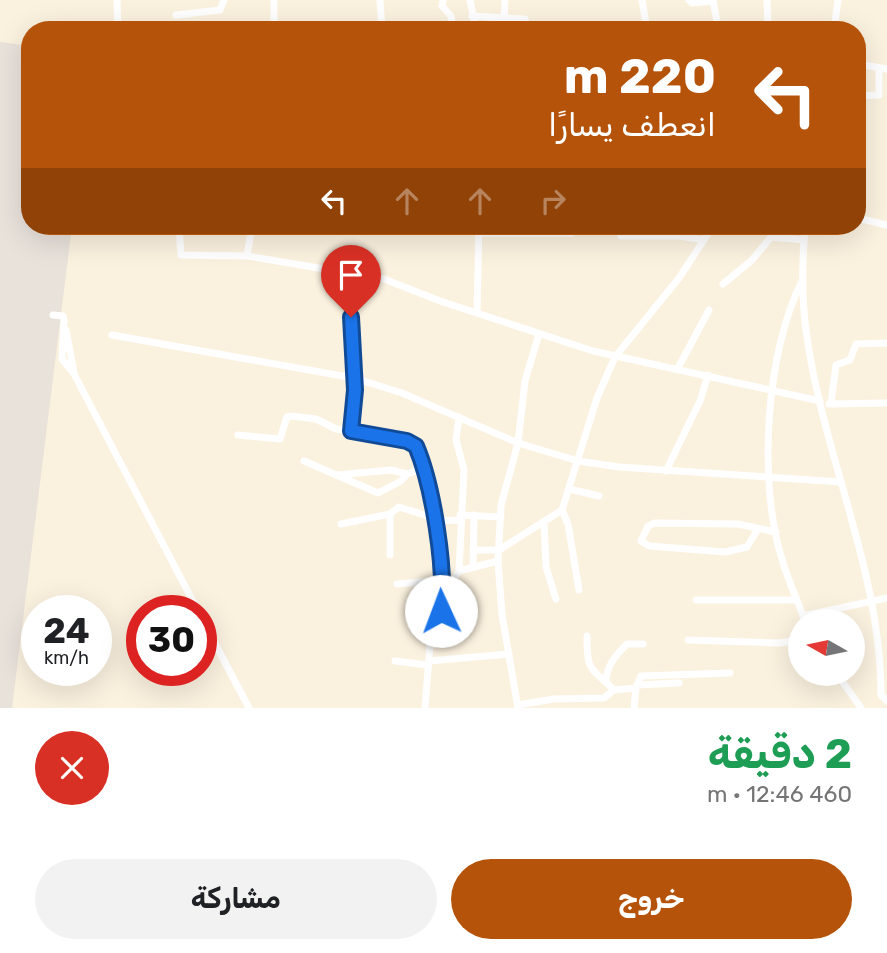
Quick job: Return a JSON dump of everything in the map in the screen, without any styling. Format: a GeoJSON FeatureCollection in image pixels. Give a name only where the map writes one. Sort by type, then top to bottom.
{"type":"FeatureCollection","features":[{"type":"Feature","properties":{"kind":"street"},"geometry":{"type":"LineString","coordinates":[[117,0],[118,21]]}},
{"type":"Feature","properties":{"kind":"street"},"geometry":{"type":"LineString","coordinates":[[176,15],[220,10],[223,0]]}},
{"type":"Feature","properties":{"kind":"street"},"geometry":{"type":"LineString","coordinates":[[274,0],[274,21]]}},
{"type":"Feature","properties":{"kind":"street"},"geometry":{"type":"LineString","coordinates":[[380,0],[381,21]]}},
{"type":"Feature","properties":{"kind":"street"},"geometry":{"type":"LineString","coordinates":[[470,0],[474,21]]}},
{"type":"Feature","properties":{"kind":"street"},"geometry":{"type":"LineString","coordinates":[[505,0],[505,18]]}},
{"type":"Feature","properties":{"kind":"street"},"geometry":{"type":"LineString","coordinates":[[642,0],[646,21]]}},
{"type":"Feature","properties":{"kind":"street"},"geometry":{"type":"LineString","coordinates":[[689,0],[692,3],[713,1],[717,21]]}},
{"type":"Feature","properties":{"kind":"street"},"geometry":{"type":"LineString","coordinates":[[767,0],[771,21]]}},
{"type":"Feature","properties":{"kind":"street"},"geometry":{"type":"LineString","coordinates":[[835,21],[838,0]]}},
{"type":"Feature","properties":{"kind":"street"},"geometry":{"type":"LineString","coordinates":[[443,1],[442,6],[451,16],[452,21]]}},
{"type":"Feature","properties":{"kind":"street"},"geometry":{"type":"LineString","coordinates":[[472,16],[526,21]]}},
{"type":"Feature","properties":{"kind":"street"},"geometry":{"type":"LineString","coordinates":[[866,96],[878,95],[883,69]]}},
{"type":"Feature","properties":{"kind":"street"},"geometry":{"type":"LineString","coordinates":[[866,220],[887,225]]}},
{"type":"Feature","properties":{"kind":"street"},"geometry":{"type":"LineString","coordinates":[[180,235],[181,255],[247,256],[345,271],[395,283],[540,334],[615,357],[678,368],[820,403],[887,403]]}},
{"type":"Feature","properties":{"kind":"street"},"geometry":{"type":"LineString","coordinates":[[247,256],[250,235]]}},
{"type":"Feature","properties":{"kind":"street"},"geometry":{"type":"LineString","coordinates":[[477,312],[479,235]]}},
{"type":"Feature","properties":{"kind":"street"},"geometry":{"type":"LineString","coordinates":[[621,235],[679,236],[704,240]]}},
{"type":"Feature","properties":{"kind":"street"},"geometry":{"type":"LineString","coordinates":[[473,550],[499,550],[562,510],[597,398],[615,357],[679,278],[707,235]]}},
{"type":"Feature","properties":{"kind":"street"},"geometry":{"type":"LineString","coordinates":[[804,235],[802,280],[807,337],[820,403],[873,600],[885,700],[881,708]]}},
{"type":"Feature","properties":{"kind":"street"},"geometry":{"type":"LineString","coordinates":[[723,284],[752,260],[771,237],[804,240]]}},
{"type":"Feature","properties":{"kind":"street"},"geometry":{"type":"LineString","coordinates":[[345,271],[354,378],[351,431]]}},
{"type":"Feature","properties":{"kind":"street"},"geometry":{"type":"LineString","coordinates":[[799,609],[776,532],[770,479],[769,428],[789,308],[802,280]]}},
{"type":"Feature","properties":{"kind":"street"},"geometry":{"type":"LineString","coordinates":[[678,368],[709,310]]}},
{"type":"Feature","properties":{"kind":"street"},"geometry":{"type":"LineString","coordinates":[[53,316],[63,316],[62,359],[74,374],[190,595]]}},
{"type":"Feature","properties":{"kind":"street"},"geometry":{"type":"LineString","coordinates":[[540,334],[523,387],[518,443],[503,492],[498,561],[518,706],[554,699],[604,698],[614,690],[679,683]]}},
{"type":"Feature","properties":{"kind":"street"},"geometry":{"type":"LineString","coordinates":[[112,335],[354,378],[402,393],[518,443],[578,461],[666,471],[841,482]]}},
{"type":"Feature","properties":{"kind":"street"},"geometry":{"type":"LineString","coordinates":[[831,403],[836,365],[850,360],[856,344],[887,343]]}},
{"type":"Feature","properties":{"kind":"street"},"geometry":{"type":"LineString","coordinates":[[666,471],[700,401],[708,375]]}},
{"type":"Feature","properties":{"kind":"street"},"geometry":{"type":"LineString","coordinates":[[238,435],[280,439],[287,417],[291,416],[316,419],[335,429],[412,443],[424,468],[434,519],[440,580],[440,615],[431,632],[425,708]]}},
{"type":"Feature","properties":{"kind":"street"},"geometry":{"type":"LineString","coordinates":[[397,584],[456,578],[464,470],[456,440],[459,418]]}},
{"type":"Feature","properties":{"kind":"street"},"geometry":{"type":"LineString","coordinates":[[304,461],[378,493],[401,481],[407,474],[424,468]]}},
{"type":"Feature","properties":{"kind":"street"},"geometry":{"type":"LineString","coordinates":[[337,475],[391,470],[407,474]]}},
{"type":"Feature","properties":{"kind":"street"},"geometry":{"type":"LineString","coordinates":[[569,489],[599,496]]}},
{"type":"Feature","properties":{"kind":"street"},"geometry":{"type":"LineString","coordinates":[[341,524],[390,514],[399,507],[434,519],[474,514],[501,517]]}},
{"type":"Feature","properties":{"kind":"street"},"geometry":{"type":"LineString","coordinates":[[562,510],[568,524],[579,590]]}},
{"type":"Feature","properties":{"kind":"street"},"geometry":{"type":"LineString","coordinates":[[390,514],[390,555]]}},
{"type":"Feature","properties":{"kind":"street"},"geometry":{"type":"LineString","coordinates":[[474,514],[474,567]]}},
{"type":"Feature","properties":{"kind":"street"},"geometry":{"type":"LineString","coordinates":[[544,522],[546,567],[556,599]]}},
{"type":"Feature","properties":{"kind":"street"},"geometry":{"type":"LineString","coordinates":[[758,529],[747,547],[725,552],[649,546],[641,541],[648,526],[655,523],[738,523],[776,532]]}},
{"type":"Feature","properties":{"kind":"street"},"geometry":{"type":"LineString","coordinates":[[459,535],[473,535]]}},
{"type":"Feature","properties":{"kind":"street"},"geometry":{"type":"LineString","coordinates":[[458,571],[498,561]]}},
{"type":"Feature","properties":{"kind":"street"},"geometry":{"type":"LineString","coordinates":[[840,609],[887,598]]}},
{"type":"Feature","properties":{"kind":"street"},"geometry":{"type":"LineString","coordinates":[[696,600],[795,600]]}},
{"type":"Feature","properties":{"kind":"street"},"geometry":{"type":"LineString","coordinates":[[440,615],[469,611]]}},
{"type":"Feature","properties":{"kind":"street"},"geometry":{"type":"LineString","coordinates":[[587,636],[587,662],[591,671],[614,690]]}},
{"type":"Feature","properties":{"kind":"street"},"geometry":{"type":"LineString","coordinates":[[688,640],[788,642]]}},
{"type":"Feature","properties":{"kind":"street"},"geometry":{"type":"LineString","coordinates":[[606,682],[608,665],[623,647],[627,644],[643,644]]}},
{"type":"Feature","properties":{"kind":"street"},"geometry":{"type":"LineString","coordinates":[[217,647],[249,708]]}},
{"type":"Feature","properties":{"kind":"street"},"geometry":{"type":"LineString","coordinates":[[395,661],[429,663],[509,654]]}},
{"type":"Feature","properties":{"kind":"street"},"geometry":{"type":"LineString","coordinates":[[634,708],[636,686],[643,675],[730,673]]}},
{"type":"Feature","properties":{"kind":"street"},"geometry":{"type":"LineString","coordinates":[[845,686],[860,708]]}},
{"type":"Feature","properties":{"kind":"shaded area"},"geometry":{"type":"Polygon","coordinates":[[[0,42],[21,45],[21,235],[71,235],[26,595],[21,595],[21,636],[12,708],[0,708],[0,42]]]}},
{"type":"Feature","properties":{"kind":"route"},"geometry":{"type":"LineString","coordinates":[[351,317],[355,390],[351,431],[407,441],[416,446],[429,487],[439,567],[441,611]]}}]}
